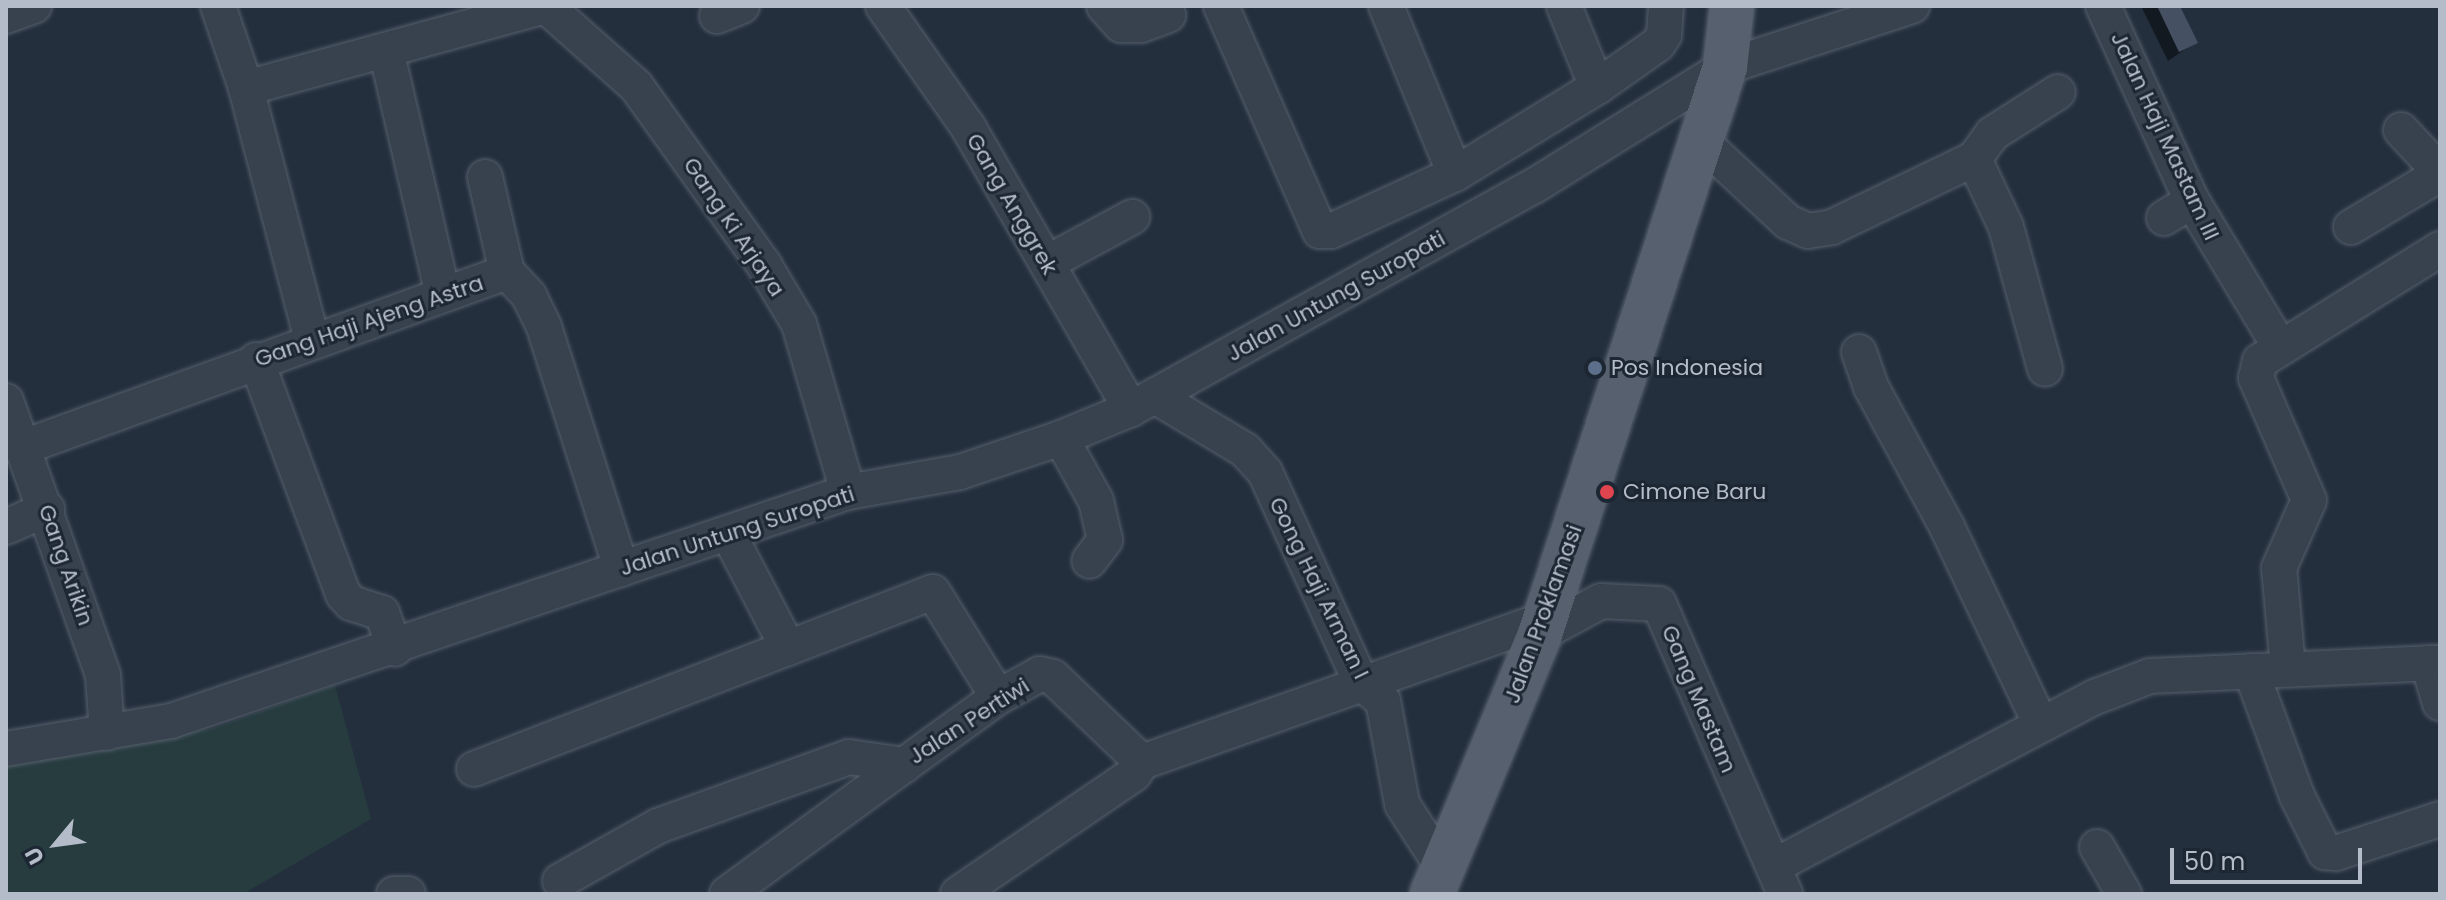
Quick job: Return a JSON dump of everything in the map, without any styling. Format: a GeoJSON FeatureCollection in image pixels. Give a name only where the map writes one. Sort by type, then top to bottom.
{"type":"FeatureCollection","features":[{"type":"Feature","properties":{"kind":"main road","name":"Jalan Proklamasi"},"geometry":{"type":"LineString","coordinates":[[1437,880],[1542,627],[1725,67],[1732,6]]}},
{"type":"Feature","properties":{"kind":"street"},"geometry":{"type":"LineString","coordinates":[[6,16],[34,6]]}},
{"type":"Feature","properties":{"kind":"street"},"geometry":{"type":"LineString","coordinates":[[218,6],[246,88],[312,340]]}},
{"type":"Feature","properties":{"kind":"street"},"geometry":{"type":"LineString","coordinates":[[246,88],[387,54],[546,6]]}},
{"type":"Feature","properties":{"kind":"street","name":"Gang Ki Arjaya"},"geometry":{"type":"LineString","coordinates":[[546,6],[636,86],[764,265],[799,324],[848,492]]}},
{"type":"Feature","properties":{"kind":"street","name":"Gang Anggrek"},"geometry":{"type":"LineString","coordinates":[[883,6],[968,127],[1047,263],[1143,402]]}},
{"type":"Feature","properties":{"kind":"street"},"geometry":{"type":"LineString","coordinates":[[1104,6],[1121,25],[1141,25],[1172,9]]}},
{"type":"Feature","properties":{"kind":"street"},"geometry":{"type":"LineString","coordinates":[[1221,6],[1320,231],[1331,231],[1455,174],[1597,87],[1658,44],[1664,35],[1666,6]]}},
{"type":"Feature","properties":{"kind":"street"},"geometry":{"type":"LineString","coordinates":[[1386,6],[1455,174]]}},
{"type":"Feature","properties":{"kind":"street"},"geometry":{"type":"LineString","coordinates":[[1564,6],[1597,87]]}},
{"type":"Feature","properties":{"kind":"street","name":"Jalan Untung Suropati"},"geometry":{"type":"LineString","coordinates":[[6,749],[171,721],[395,649],[848,492],[960,472],[1061,438],[1143,402],[1534,186],[1725,67],[1912,6]]}},
{"type":"Feature","properties":{"kind":"street","name":"Jalan Haji Mastam III"},"geometry":{"type":"LineString","coordinates":[[2103,6],[2178,210],[2280,347]]}},
{"type":"Feature","properties":{"kind":"street"},"geometry":{"type":"LineString","coordinates":[[387,54],[443,294]]}},
{"type":"Feature","properties":{"kind":"street"},"geometry":{"type":"LineString","coordinates":[[1701,141],[1788,222],[1808,231],[1832,227],[1974,159],[1992,134],[2058,92]]}},
{"type":"Feature","properties":{"kind":"street"},"geometry":{"type":"LineString","coordinates":[[2351,227],[2440,173],[2401,130]]}},
{"type":"Feature","properties":{"kind":"street"},"geometry":{"type":"LineString","coordinates":[[1974,159],[2006,227],[2045,369]]}},
{"type":"Feature","properties":{"kind":"street"},"geometry":{"type":"LineString","coordinates":[[485,177],[507,272]]}},
{"type":"Feature","properties":{"kind":"street"},"geometry":{"type":"LineString","coordinates":[[1047,263],[1132,217]]}},
{"type":"Feature","properties":{"kind":"street"},"geometry":{"type":"LineString","coordinates":[[2288,668],[2279,568],[2309,500],[2256,378],[2260,361],[2440,249]]}},
{"type":"Feature","properties":{"kind":"street","name":"Gang Haji Ajeng Astra"},"geometry":{"type":"LineString","coordinates":[[21,448],[256,360],[507,272],[529,296],[544,327],[621,569]]}},
{"type":"Feature","properties":{"kind":"street"},"geometry":{"type":"LineString","coordinates":[[1859,352],[1871,387],[1947,527],[2041,725]]}},
{"type":"Feature","properties":{"kind":"street"},"geometry":{"type":"LineString","coordinates":[[256,360],[298,484],[343,594],[351,603],[382,613],[395,649]]}},
{"type":"Feature","properties":{"kind":"street","name":"Gang Arikin"},"geometry":{"type":"LineString","coordinates":[[6,401],[21,448],[47,509],[103,675],[107,733]]}},
{"type":"Feature","properties":{"kind":"street","name":"Gong Haji Arman I"},"geometry":{"type":"LineString","coordinates":[[1143,402],[1245,450],[1265,472],[1361,683],[1383,701],[1402,804],[1437,880]]}},
{"type":"Feature","properties":{"kind":"street"},"geometry":{"type":"LineString","coordinates":[[1061,438],[1096,501],[1105,540],[1089,561]]}},
{"type":"Feature","properties":{"kind":"street"},"geometry":{"type":"LineString","coordinates":[[6,527],[47,509]]}},
{"type":"Feature","properties":{"kind":"street"},"geometry":{"type":"LineString","coordinates":[[729,535],[788,648]]}},
{"type":"Feature","properties":{"kind":"street"},"geometry":{"type":"LineString","coordinates":[[474,769],[933,592],[998,697]]}},
{"type":"Feature","properties":{"kind":"street","name":"Gang Mastam"},"geometry":{"type":"LineString","coordinates":[[1542,627],[1601,601],[1659,604],[1722,758],[1780,880]]}},
{"type":"Feature","properties":{"kind":"street"},"geometry":{"type":"LineString","coordinates":[[958,894],[1134,774],[1142,762],[1361,683],[1542,627]]}},
{"type":"Feature","properties":{"kind":"street"},"geometry":{"type":"LineString","coordinates":[[1780,880],[2041,725],[2150,676],[2434,663],[2440,703]]}},
{"type":"Feature","properties":{"kind":"street"},"geometry":{"type":"LineString","coordinates":[[2251,671],[2297,796],[2325,852],[2336,853],[2440,819]]}},
{"type":"Feature","properties":{"kind":"street","name":"Jalan Pertiwi"},"geometry":{"type":"LineString","coordinates":[[559,878],[658,826],[849,757],[904,765],[998,697],[1040,674],[1053,677],[1142,762]]}},
{"type":"Feature","properties":{"kind":"street"},"geometry":{"type":"LineString","coordinates":[[736,891],[904,765]]}},
{"type":"Feature","properties":{"kind":"street"},"geometry":{"type":"LineString","coordinates":[[2097,847],[2124,894]]}},
{"type":"Feature","properties":{"kind":"street"},"geometry":{"type":"LineString","coordinates":[[394,894],[408,894]]}},
{"type":"Feature","properties":{"kind":"green space"},"geometry":{"type":"Polygon","coordinates":[[[335,685],[371,819],[243,894],[6,894],[6,763],[211,729],[335,685]]]}},
{"type":"Feature","properties":{"kind":"building"},"geometry":{"type":"Polygon","coordinates":[[[2157,6],[2180,6],[2198,43],[2179,52],[2157,6]]]}},
{"type":"Feature","properties":{"kind":"place","name":"Pos Indonesia"},"geometry":{"type":"Point","coordinates":[1595,368]}},
{"type":"Feature","properties":{"kind":"place","name":"Cimone Baru"},"geometry":{"type":"Point","coordinates":[1607,492]}}]}
